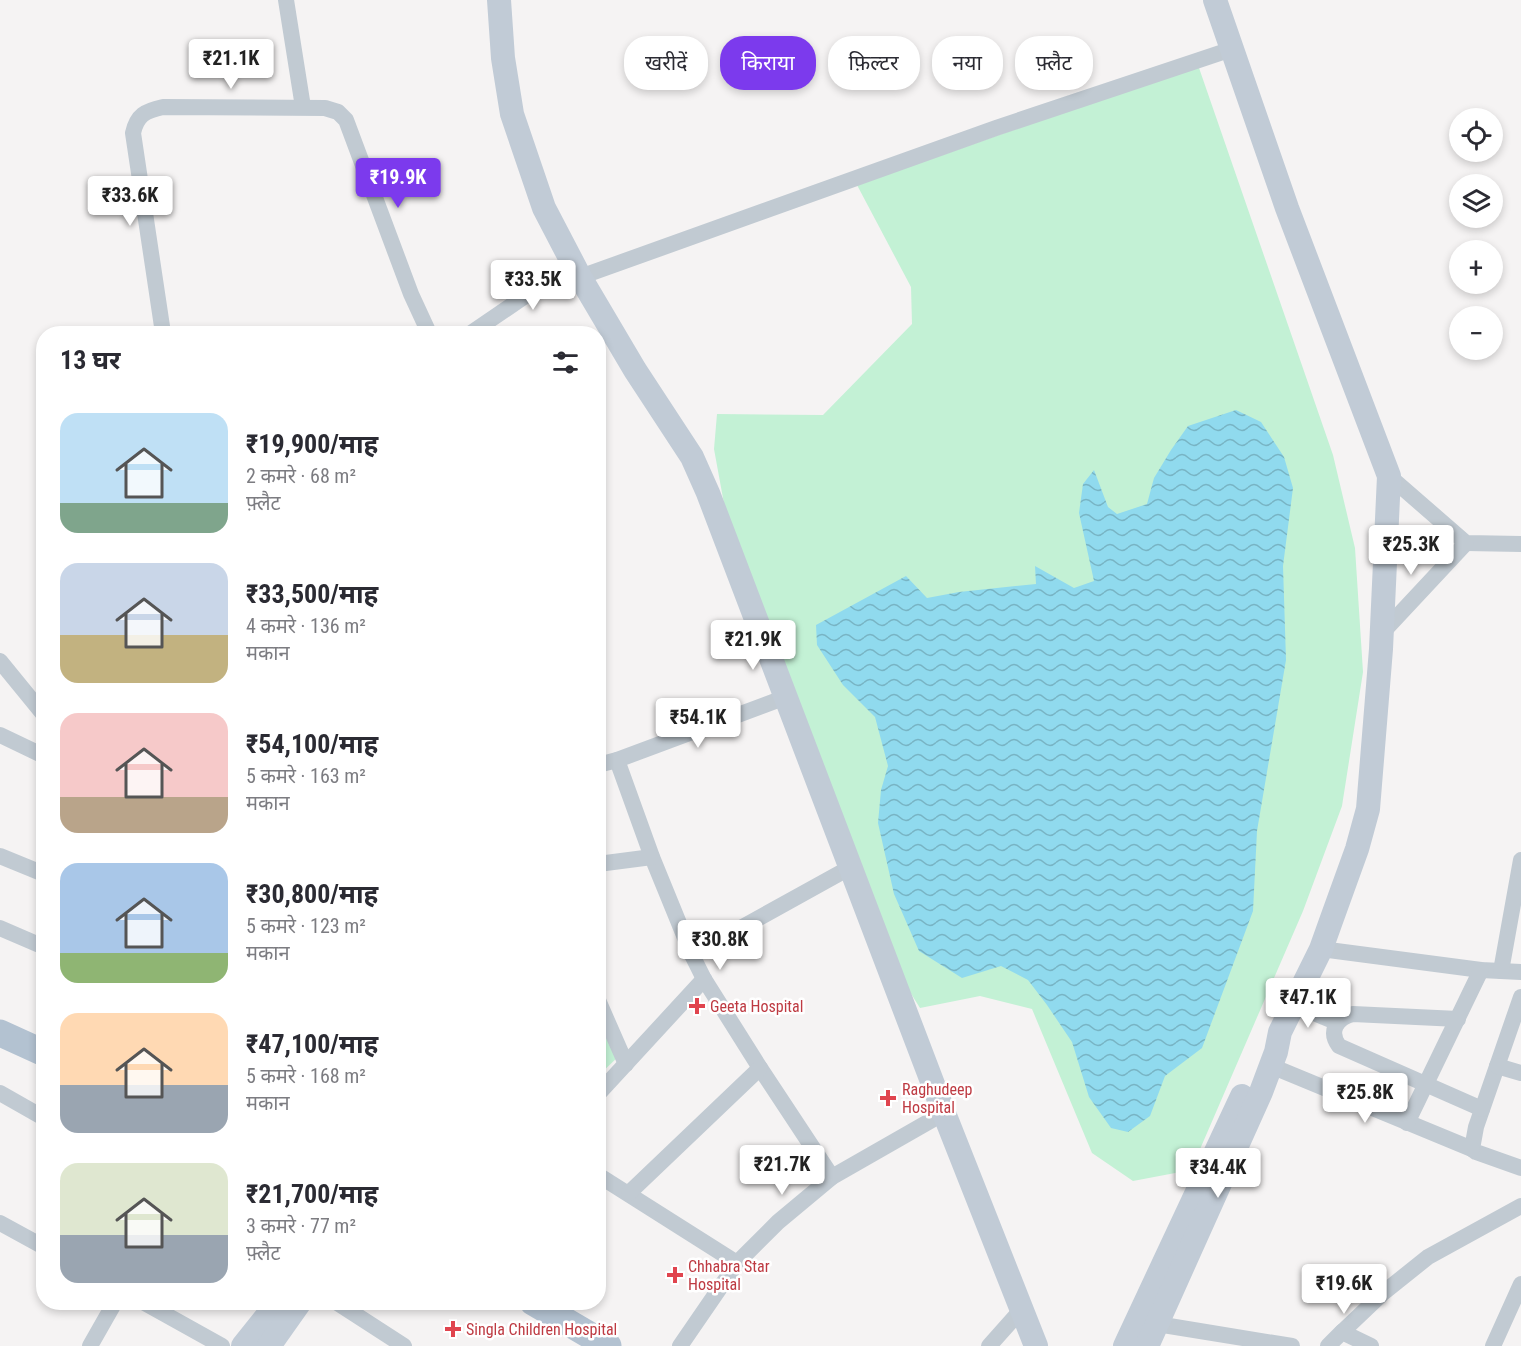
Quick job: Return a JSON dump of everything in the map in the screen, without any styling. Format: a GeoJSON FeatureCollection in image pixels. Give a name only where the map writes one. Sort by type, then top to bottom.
{"type":"FeatureCollection","features":[{"type":"Feature","properties":{"kind":"main road"},"geometry":{"type":"LineString","coordinates":[[0,1014],[36,1030]]}},
{"type":"Feature","properties":{"kind":"main road"},"geometry":{"type":"LineString","coordinates":[[0,1033],[36,1049]]}},
{"type":"Feature","properties":{"kind":"main road"},"geometry":{"type":"LineString","coordinates":[[546,1310],[608,1346]]}},
{"type":"Feature","properties":{"kind":"street"},"geometry":{"type":"LineString","coordinates":[[286,0],[303,108]]}},
{"type":"Feature","properties":{"kind":"street"},"geometry":{"type":"LineString","coordinates":[[499,0],[503,58],[512,114],[544,208],[576,271],[635,370],[692,457],[1035,1346]]}},
{"type":"Feature","properties":{"kind":"street"},"geometry":{"type":"LineString","coordinates":[[1215,0],[1287,208],[1389,476],[1382,633],[1368,809],[1357,849],[1321,949],[1292,1004],[1280,1032],[1271,1066],[1152,1335],[1292,1346]]}},
{"type":"Feature","properties":{"kind":"street"},"geometry":{"type":"LineString","coordinates":[[483,326],[576,271],[1232,49]]}},
{"type":"Feature","properties":{"kind":"street"},"geometry":{"type":"LineString","coordinates":[[162,326],[133,133],[135,122],[151,110],[163,107],[303,108],[332,109],[338,112],[346,120],[411,294],[426,326]]}},
{"type":"Feature","properties":{"kind":"street"},"geometry":{"type":"LineString","coordinates":[[1389,476],[1466,543],[1521,544]]}},
{"type":"Feature","properties":{"kind":"street"},"geometry":{"type":"LineString","coordinates":[[1382,633],[1466,543]]}},
{"type":"Feature","properties":{"kind":"street"},"geometry":{"type":"LineString","coordinates":[[2,670],[36,706]]}},
{"type":"Feature","properties":{"kind":"street"},"geometry":{"type":"LineString","coordinates":[[606,763],[786,697]]}},
{"type":"Feature","properties":{"kind":"street"},"geometry":{"type":"LineString","coordinates":[[0,735],[36,752]]}},
{"type":"Feature","properties":{"kind":"street"},"geometry":{"type":"LineString","coordinates":[[617,760],[652,857],[704,979],[832,1177]]}},
{"type":"Feature","properties":{"kind":"street"},"geometry":{"type":"LineString","coordinates":[[0,855],[36,871]]}},
{"type":"Feature","properties":{"kind":"street"},"geometry":{"type":"LineString","coordinates":[[606,863],[652,857]]}},
{"type":"Feature","properties":{"kind":"street"},"geometry":{"type":"LineString","coordinates":[[1502,971],[1521,860]]}},
{"type":"Feature","properties":{"kind":"street"},"geometry":{"type":"LineString","coordinates":[[692,955],[851,867]]}},
{"type":"Feature","properties":{"kind":"street"},"geometry":{"type":"LineString","coordinates":[[0,928],[36,944]]}},
{"type":"Feature","properties":{"kind":"street"},"geometry":{"type":"LineString","coordinates":[[1321,949],[1481,970],[1521,972]]}},
{"type":"Feature","properties":{"kind":"street"},"geometry":{"type":"LineString","coordinates":[[1407,1122],[1481,970]]}},
{"type":"Feature","properties":{"kind":"street"},"geometry":{"type":"LineString","coordinates":[[606,1085],[704,979]]}},
{"type":"Feature","properties":{"kind":"street"},"geometry":{"type":"LineString","coordinates":[[1472,1149],[1482,1109],[1521,997]]}},
{"type":"Feature","properties":{"kind":"street"},"geometry":{"type":"LineString","coordinates":[[1292,1004],[1336,1022]]}},
{"type":"Feature","properties":{"kind":"street"},"geometry":{"type":"LineString","coordinates":[[1458,1019],[1353,1014],[1336,1022],[1334,1035],[1339,1046],[1482,1109]]}},
{"type":"Feature","properties":{"kind":"street"},"geometry":{"type":"LineString","coordinates":[[606,1018],[626,1064]]}},
{"type":"Feature","properties":{"kind":"street"},"geometry":{"type":"LineString","coordinates":[[1125,1346],[1256,1066],[1280,1032]]}},
{"type":"Feature","properties":{"kind":"street"},"geometry":{"type":"LineString","coordinates":[[1271,1066],[1476,1152],[1521,1168]]}},
{"type":"Feature","properties":{"kind":"street"},"geometry":{"type":"LineString","coordinates":[[1497,1066],[1521,1072]]}},
{"type":"Feature","properties":{"kind":"street"},"geometry":{"type":"LineString","coordinates":[[629,1193],[760,1068]]}},
{"type":"Feature","properties":{"kind":"street"},"geometry":{"type":"LineString","coordinates":[[0,1093],[36,1113]]}},
{"type":"Feature","properties":{"kind":"street"},"geometry":{"type":"LineString","coordinates":[[680,1346],[737,1263],[778,1222],[832,1177],[944,1113]]}},
{"type":"Feature","properties":{"kind":"street"},"geometry":{"type":"LineString","coordinates":[[606,1180],[737,1263]]}},
{"type":"Feature","properties":{"kind":"street"},"geometry":{"type":"LineString","coordinates":[[1328,1346],[1391,1286],[1428,1257],[1521,1206]]}},
{"type":"Feature","properties":{"kind":"street"},"geometry":{"type":"LineString","coordinates":[[0,1223],[36,1243]]}},
{"type":"Feature","properties":{"kind":"street"},"geometry":{"type":"LineString","coordinates":[[1493,1346],[1521,1284]]}},
{"type":"Feature","properties":{"kind":"street"},"geometry":{"type":"LineString","coordinates":[[90,1346],[110,1310]]}},
{"type":"Feature","properties":{"kind":"street"},"geometry":{"type":"LineString","coordinates":[[158,1310],[222,1346]]}},
{"type":"Feature","properties":{"kind":"street"},"geometry":{"type":"LineString","coordinates":[[243,1346],[272,1310]]}},
{"type":"Feature","properties":{"kind":"street"},"geometry":{"type":"LineString","coordinates":[[269,1346],[294,1310]]}},
{"type":"Feature","properties":{"kind":"street"},"geometry":{"type":"LineString","coordinates":[[348,1310],[404,1346]]}},
{"type":"Feature","properties":{"kind":"street"},"geometry":{"type":"LineString","coordinates":[[989,1346],[1021,1310]]}},
{"type":"Feature","properties":{"kind":"street"},"geometry":{"type":"LineString","coordinates":[[1342,1332],[1371,1346]]}},
{"type":"Feature","properties":{"kind":"green space"},"geometry":{"type":"Polygon","coordinates":[[[1198,65],[1333,455],[1355,548],[1363,672],[1342,806],[1303,911],[1191,1170],[1133,1181],[1092,1153],[1032,1009],[980,996],[920,1008],[898,973],[727,520],[714,449],[717,414],[823,415],[912,324],[911,287],[857,185],[1198,65]]]}},
{"type":"Feature","properties":{"kind":"green space"},"geometry":{"type":"Polygon","coordinates":[[[606,1027],[620,1055],[606,1068],[606,1027]]]}},
{"type":"Feature","properties":{"kind":"water"},"geometry":{"type":"Polygon","coordinates":[[[1236,410],[1261,422],[1284,457],[1293,488],[1283,566],[1286,660],[1257,831],[1253,911],[1202,1048],[1165,1076],[1150,1116],[1128,1132],[1111,1128],[1089,1097],[1072,1042],[1028,980],[1001,966],[962,978],[919,951],[894,894],[878,823],[881,790],[888,766],[875,717],[843,685],[817,645],[816,625],[906,576],[927,598],[959,592],[1036,584],[1035,566],[1074,588],[1094,581],[1079,513],[1083,484],[1094,470],[1108,507],[1117,514],[1147,504],[1154,478],[1188,426],[1236,410]]]}},
{"type":"Feature","properties":{"kind":"place","name":"Geeta Hospital"},"geometry":{"type":"Point","coordinates":[697,1006]}},
{"type":"Feature","properties":{"kind":"place","name":"Raghudeep Hospital"},"geometry":{"type":"Point","coordinates":[888,1098]}},
{"type":"Feature","properties":{"kind":"place","name":"Chhabra Star Hospital"},"geometry":{"type":"Point","coordinates":[675,1275]}},
{"type":"Feature","properties":{"kind":"place","name":"Singla Children Hospital"},"geometry":{"type":"Point","coordinates":[453,1329]}}]}
